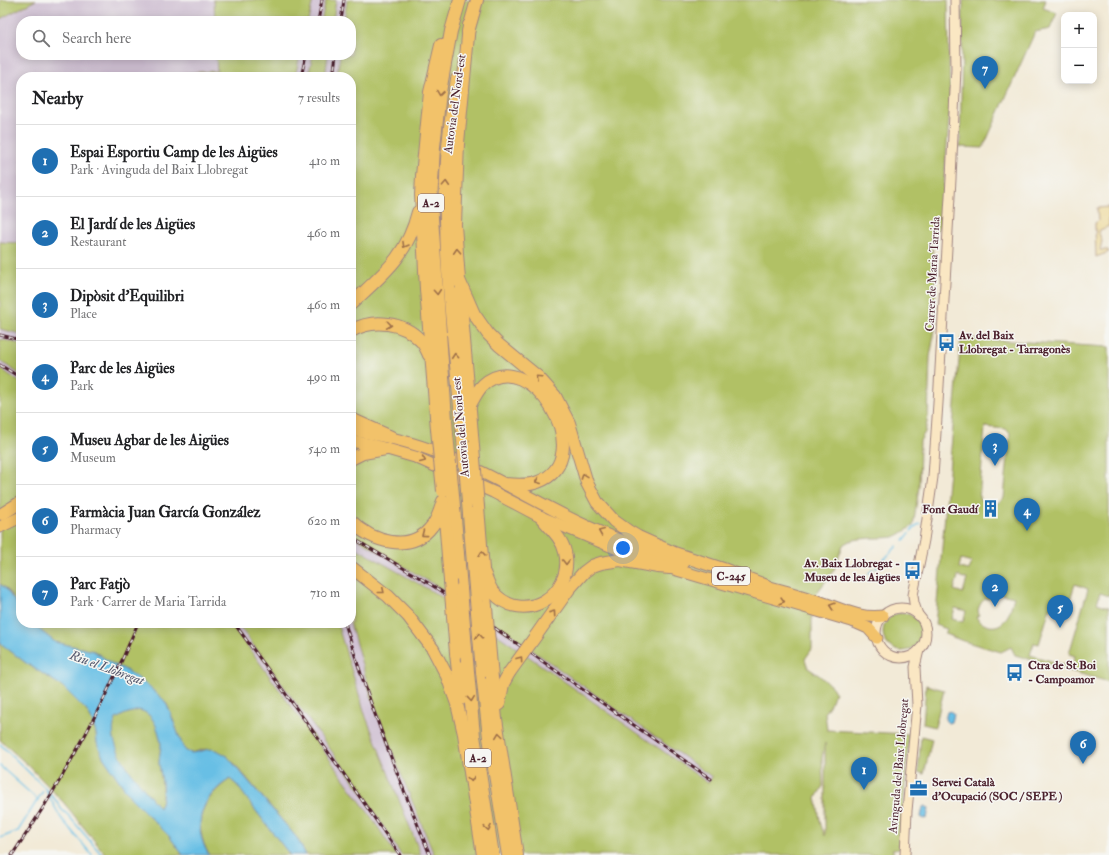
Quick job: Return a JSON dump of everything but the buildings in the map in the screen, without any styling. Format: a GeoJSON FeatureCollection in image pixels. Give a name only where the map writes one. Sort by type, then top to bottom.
{"type":"FeatureCollection","features":[{"type":"Feature","properties":{"kind":"highway"},"geometry":{"type":"LineString","coordinates":[[440,408],[431,361],[422,235],[421,195],[430,92],[453,0]]}},
{"type":"Feature","properties":{"kind":"highway","name":"Autovia del Nord-est"},"geometry":{"type":"LineString","coordinates":[[460,0],[451,31],[440,92],[434,146],[431,203],[440,408],[446,496],[461,589],[466,661],[474,736],[493,855]]}},
{"type":"Feature","properties":{"kind":"highway","name":"Autovia del Nord-est"},"geometry":{"type":"LineString","coordinates":[[477,0],[463,48],[454,98],[446,189],[447,261],[466,407],[461,424],[469,442],[473,504],[476,600],[482,672],[489,737],[508,855]]}},
{"type":"Feature","properties":{"kind":"highway"},"geometry":{"type":"LineString","coordinates":[[469,26],[458,143],[455,225],[469,442]]}},
{"type":"Feature","properties":{"kind":"highway"},"geometry":{"type":"LineString","coordinates":[[356,299],[382,276],[402,250],[410,237],[415,223],[421,195]]}},
{"type":"Feature","properties":{"kind":"highway"},"geometry":{"type":"LineString","coordinates":[[459,280],[474,314],[488,334],[538,377],[555,396],[558,409],[589,488],[603,509],[620,526],[638,537],[674,553],[726,570],[767,586]]}},
{"type":"Feature","properties":{"kind":"highway"},"geometry":{"type":"LineString","coordinates":[[356,329],[362,326],[384,324],[406,329],[423,343],[431,361]]}},
{"type":"Feature","properties":{"kind":"highway"},"geometry":{"type":"LineString","coordinates":[[466,407],[477,391],[489,381],[503,376],[513,376],[524,380],[558,409]]}},
{"type":"Feature","properties":{"kind":"highway"},"geometry":{"type":"LineString","coordinates":[[356,421],[391,437]]}},
{"type":"Feature","properties":{"kind":"highway"},"geometry":{"type":"LineString","coordinates":[[505,484],[535,483],[554,471],[561,457],[564,424]]}},
{"type":"Feature","properties":{"kind":"highway","name":"C-245"},"geometry":{"type":"LineString","coordinates":[[356,431],[391,437],[442,454],[505,484],[582,524],[628,543],[689,564],[767,586],[862,616],[883,616]]}},
{"type":"Feature","properties":{"kind":"highway","name":"C-245"},"geometry":{"type":"LineString","coordinates":[[356,442],[373,445],[415,457],[442,468],[541,517],[605,545],[670,568],[852,621],[866,627],[877,638]]}},
{"type":"Feature","properties":{"kind":"highway"},"geometry":{"type":"LineString","coordinates":[[356,456],[363,453],[386,449]]}},
{"type":"Feature","properties":{"kind":"highway"},"geometry":{"type":"LineString","coordinates":[[356,525],[362,530],[375,537],[389,542],[407,542],[418,538],[429,530],[436,521],[446,496]]}},
{"type":"Feature","properties":{"kind":"highway"},"geometry":{"type":"LineString","coordinates":[[446,496],[450,581],[464,734],[483,855]]}},
{"type":"Feature","properties":{"kind":"highway"},"geometry":{"type":"LineString","coordinates":[[473,504],[484,573],[496,719],[517,855]]}},
{"type":"Feature","properties":{"kind":"highway"},"geometry":{"type":"LineString","coordinates":[[1,514],[16,506]]}},
{"type":"Feature","properties":{"kind":"highway"},"geometry":{"type":"LineString","coordinates":[[484,573],[492,591],[498,597],[513,605],[537,605],[551,597],[561,583],[566,572],[566,560],[565,552],[560,539],[541,517]]}},
{"type":"Feature","properties":{"kind":"highway"},"geometry":{"type":"LineString","coordinates":[[0,527],[16,520]]}},
{"type":"Feature","properties":{"kind":"highway"},"geometry":{"type":"LineString","coordinates":[[496,719],[501,693],[509,673],[569,589],[584,572],[592,566],[620,560],[670,568]]}},
{"type":"Feature","properties":{"kind":"highway"},"geometry":{"type":"LineString","coordinates":[[356,571],[388,596],[399,607],[418,628],[430,645],[450,683],[464,734]]}},
{"type":"Feature","properties":{"kind":"main road","name":"Carrer de Maria Tarrida"},"geometry":{"type":"LineString","coordinates":[[913,594],[924,540],[932,484],[938,410],[956,69],[955,0]]}},
{"type":"Feature","properties":{"kind":"main road"},"geometry":{"type":"LineString","coordinates":[[901,608],[913,594]]}},
{"type":"Feature","properties":{"kind":"main road"},"geometry":{"type":"LineString","coordinates":[[913,594],[914,603],[923,622],[926,633],[924,641],[919,650],[912,655],[900,657],[891,655],[880,644],[877,638],[878,625],[883,616],[892,610],[901,608],[918,614]]}},
{"type":"Feature","properties":{"kind":"main road","name":"Avinguda del Baix Llobregat"},"geometry":{"type":"LineString","coordinates":[[905,855],[907,811],[917,705],[915,667],[919,650]]}},
{"type":"Feature","properties":{"kind":"main road"},"geometry":{"type":"LineString","coordinates":[[900,657],[910,668],[916,679]]}},
{"type":"Feature","properties":{"kind":"shaded area"},"geometry":{"type":"Polygon","coordinates":[[[36,0],[214,1],[215,16],[16,16],[16,60],[216,60],[217,71],[16,72],[16,243],[0,242],[0,19],[36,0]]]}},
{"type":"Feature","properties":{"kind":"shaded area"},"geometry":{"type":"Polygon","coordinates":[[[313,0],[326,0],[322,16],[309,16],[313,0]]]}},
{"type":"Feature","properties":{"kind":"shaded area"},"geometry":{"type":"Polygon","coordinates":[[[336,0],[347,0],[345,16],[334,16],[336,0]]]}},
{"type":"Feature","properties":{"kind":"shaded area"},"geometry":{"type":"Polygon","coordinates":[[[299,60],[312,60],[309,72],[296,72],[299,60]]]}},
{"type":"Feature","properties":{"kind":"shaded area"},"geometry":{"type":"Polygon","coordinates":[[[327,60],[339,60],[338,72],[326,72],[327,60]]]}},
{"type":"Feature","properties":{"kind":"shaded area"},"geometry":{"type":"Polygon","coordinates":[[[0,329],[16,333],[16,343],[0,339],[0,329]]]}},
{"type":"Feature","properties":{"kind":"shaded area"},"geometry":{"type":"Polygon","coordinates":[[[0,361],[16,372],[16,379],[0,368],[0,361]]]}},
{"type":"Feature","properties":{"kind":"shaded area"},"geometry":{"type":"Polygon","coordinates":[[[356,538],[443,590],[518,640],[712,777],[708,783],[551,672],[447,600],[356,548],[356,538]]]}},
{"type":"Feature","properties":{"kind":"shaded area"},"geometry":{"type":"Polygon","coordinates":[[[235,628],[241,628],[364,795],[401,855],[396,855],[370,815],[235,628]]]}},
{"type":"Feature","properties":{"kind":"shaded area"},"geometry":{"type":"Polygon","coordinates":[[[339,628],[351,628],[372,699],[434,855],[421,855],[366,717],[339,628]]]}},
{"type":"Feature","properties":{"kind":"green space"},"geometry":{"type":"Polygon","coordinates":[[[0,0],[36,0],[0,19],[0,0]]]}},
{"type":"Feature","properties":{"kind":"green space"},"geometry":{"type":"Polygon","coordinates":[[[213,0],[313,0],[309,16],[215,16],[213,0]]]}},
{"type":"Feature","properties":{"kind":"green space"},"geometry":{"type":"Polygon","coordinates":[[[326,0],[336,0],[334,16],[322,16],[326,0]]]}},
{"type":"Feature","properties":{"kind":"green space"},"geometry":{"type":"Polygon","coordinates":[[[347,0],[948,0],[950,104],[942,213],[939,228],[931,235],[934,263],[936,324],[930,357],[928,417],[925,432],[920,441],[919,487],[913,526],[894,537],[853,540],[843,545],[834,570],[816,594],[812,616],[812,649],[805,659],[808,668],[820,676],[832,687],[835,692],[832,701],[825,712],[827,730],[909,734],[900,849],[892,850],[895,855],[434,855],[372,699],[351,628],[356,628],[356,548],[447,600],[708,783],[712,777],[518,640],[443,590],[356,538],[356,72],[338,72],[339,60],[356,60],[356,16],[345,16],[347,0]],[[825,743],[822,758],[823,786],[816,798],[821,825],[825,836],[825,743]]]}},
{"type":"Feature","properties":{"kind":"green space"},"geometry":{"type":"Polygon","coordinates":[[[963,0],[1046,0],[1043,8],[1057,13],[1050,29],[1035,32],[983,148],[960,147],[963,0]]]}},
{"type":"Feature","properties":{"kind":"green space"},"geometry":{"type":"Polygon","coordinates":[[[216,60],[299,60],[296,72],[200,72],[217,71],[216,60]]]}},
{"type":"Feature","properties":{"kind":"green space"},"geometry":{"type":"Polygon","coordinates":[[[312,60],[327,60],[326,72],[309,72],[312,60]]]}},
{"type":"Feature","properties":{"kind":"green space"},"geometry":{"type":"Polygon","coordinates":[[[0,242],[16,243],[16,333],[0,329],[0,242]]]}},
{"type":"Feature","properties":{"kind":"green space"},"geometry":{"type":"Polygon","coordinates":[[[961,338],[1109,347],[1109,596],[1100,593],[1097,603],[1109,607],[1109,682],[1015,655],[1011,647],[1001,652],[963,641],[945,634],[947,629],[935,625],[961,338]],[[985,427],[979,500],[998,503],[1004,498],[1010,434],[1006,429],[985,427]],[[961,559],[959,568],[969,570],[972,562],[961,559]],[[958,576],[954,590],[963,593],[967,579],[958,576]],[[1075,584],[1066,613],[1050,608],[1039,644],[1034,643],[1030,655],[1072,667],[1075,656],[1069,654],[1088,589],[1075,584]],[[997,593],[994,599],[985,599],[980,604],[978,610],[979,615],[976,617],[983,624],[995,626],[1003,623],[1010,611],[1014,597],[997,593]],[[955,608],[952,619],[963,622],[966,611],[955,608]]]}},
{"type":"Feature","properties":{"kind":"green space"},"geometry":{"type":"Polygon","coordinates":[[[0,339],[16,343],[16,372],[0,361],[0,339]]]}},
{"type":"Feature","properties":{"kind":"green space"},"geometry":{"type":"Polygon","coordinates":[[[0,368],[16,379],[16,602],[7,589],[0,584],[0,368]]]}},
{"type":"Feature","properties":{"kind":"green space"},"geometry":{"type":"Polygon","coordinates":[[[902,613],[912,616],[918,622],[921,632],[918,642],[912,648],[902,651],[892,648],[886,642],[883,632],[886,622],[892,616],[902,613]]]}},
{"type":"Feature","properties":{"kind":"green space"},"geometry":{"type":"Polygon","coordinates":[[[37,628],[235,628],[370,815],[396,855],[306,855],[297,838],[234,763],[205,749],[191,753],[186,751],[183,747],[167,704],[156,693],[124,669],[111,663],[94,651],[55,642],[37,628]]]}},
{"type":"Feature","properties":{"kind":"green space"},"geometry":{"type":"Polygon","coordinates":[[[241,628],[339,628],[366,717],[421,855],[401,855],[364,795],[241,628]]]}},
{"type":"Feature","properties":{"kind":"green space"},"geometry":{"type":"Polygon","coordinates":[[[0,643],[26,663],[62,686],[86,710],[91,718],[96,733],[97,743],[103,757],[131,798],[169,836],[183,855],[106,855],[64,803],[30,767],[0,740],[0,643]]]}},
{"type":"Feature","properties":{"kind":"green space"},"geometry":{"type":"Polygon","coordinates":[[[926,685],[944,690],[935,727],[923,724],[926,685]]]}},
{"type":"Feature","properties":{"kind":"green space"},"geometry":{"type":"Polygon","coordinates":[[[139,710],[148,715],[155,723],[160,739],[161,746],[159,763],[162,798],[159,809],[126,766],[114,742],[113,730],[116,719],[125,714],[139,710]]]}},
{"type":"Feature","properties":{"kind":"green space"},"geometry":{"type":"Polygon","coordinates":[[[921,736],[932,739],[924,774],[918,772],[921,736]]]}},
{"type":"Feature","properties":{"kind":"green space"},"geometry":{"type":"Polygon","coordinates":[[[230,779],[237,785],[290,855],[209,855],[201,832],[202,812],[212,795],[230,779]]]}},
{"type":"Feature","properties":{"kind":"sand"},"geometry":{"type":"Polygon","coordinates":[[[1109,207],[1109,226],[1098,231],[1102,241],[1100,250],[1108,250],[1109,252],[1096,257],[1095,223],[1098,221],[1097,208],[1109,207]]]}},
{"type":"Feature","properties":{"kind":"water","name":"Riu el Llobregat"},"geometry":{"type":"Polygon","coordinates":[[[0,584],[6,589],[16,603],[16,628],[37,628],[55,642],[94,651],[111,663],[137,677],[164,700],[186,751],[191,753],[212,749],[227,756],[297,838],[306,855],[290,855],[237,785],[230,779],[212,794],[202,812],[200,823],[201,833],[209,855],[183,855],[169,836],[131,798],[103,757],[97,743],[96,733],[91,718],[86,710],[62,686],[26,663],[0,643],[0,584]],[[139,710],[125,714],[116,719],[113,730],[119,754],[135,778],[159,808],[163,792],[159,763],[161,744],[155,723],[148,715],[139,710]]]}},
{"type":"Feature","properties":{"kind":"water"},"geometry":{"type":"Polygon","coordinates":[[[950,711],[954,714],[952,722],[948,723],[945,720],[947,712],[950,711]]]}},
{"type":"Feature","properties":{"kind":"water"},"geometry":{"type":"Polygon","coordinates":[[[926,806],[929,809],[927,818],[924,819],[921,817],[923,807],[926,806]]]}},
{"type":"Feature","properties":{"kind":"waterway"},"geometry":{"type":"LineString","coordinates":[[911,531],[917,525],[921,524]]}},
{"type":"Feature","properties":{"kind":"waterway"},"geometry":{"type":"LineString","coordinates":[[904,540],[909,534]]}},
{"type":"Feature","properties":{"kind":"waterway"},"geometry":{"type":"LineString","coordinates":[[876,568],[897,546]]}},
{"type":"Feature","properties":{"kind":"waterway"},"geometry":{"type":"LineString","coordinates":[[869,573],[873,570]]}},
{"type":"Feature","properties":{"kind":"waterway"},"geometry":{"type":"LineString","coordinates":[[0,744],[44,787],[59,804],[61,809],[68,815],[102,855]]}},
{"type":"Feature","properties":{"kind":"waterway"},"geometry":{"type":"LineString","coordinates":[[0,766],[38,800]]}},
{"type":"Feature","properties":{"kind":"waterway"},"geometry":{"type":"LineString","coordinates":[[0,838],[18,831],[43,791]]}},
{"type":"Feature","properties":{"kind":"waterway"},"geometry":{"type":"LineString","coordinates":[[46,791],[61,818],[92,855]]}},
{"type":"Feature","properties":{"kind":"railway"},"geometry":{"type":"LineString","coordinates":[[319,16],[322,0]]}},
{"type":"Feature","properties":{"kind":"railway"},"geometry":{"type":"LineString","coordinates":[[342,16],[344,0]]}},
{"type":"Feature","properties":{"kind":"railway"},"geometry":{"type":"LineString","coordinates":[[302,72],[305,60]]}},
{"type":"Feature","properties":{"kind":"railway"},"geometry":{"type":"LineString","coordinates":[[334,72],[335,60]]}},
{"type":"Feature","properties":{"kind":"railway"},"geometry":{"type":"LineString","coordinates":[[0,335],[16,339]]}},
{"type":"Feature","properties":{"kind":"railway"},"geometry":{"type":"LineString","coordinates":[[0,365],[16,375]]}},
{"type":"Feature","properties":{"kind":"railway"},"geometry":{"type":"LineString","coordinates":[[356,540],[459,603],[711,779]]}},
{"type":"Feature","properties":{"kind":"railway"},"geometry":{"type":"LineString","coordinates":[[12,855],[48,800],[97,713],[136,628]]}},
{"type":"Feature","properties":{"kind":"railway"},"geometry":{"type":"LineString","coordinates":[[238,628],[339,767],[400,855]]}},
{"type":"Feature","properties":{"kind":"railway"},"geometry":{"type":"LineString","coordinates":[[346,628],[374,711],[430,855]]}},
{"type":"Feature","properties":{"kind":"place","name":"Parc Fatjò"},"geometry":{"type":"Point","coordinates":[985,89]}},
{"type":"Feature","properties":{"kind":"place","name":"Av. del Baix Llobregat - Tarragonès"},"geometry":{"type":"Point","coordinates":[946,342]}},
{"type":"Feature","properties":{"kind":"place","name":"Dipòsit d'Equilibri"},"geometry":{"type":"Point","coordinates":[995,466]}},
{"type":"Feature","properties":{"kind":"place","name":"Font Gaudí"},"geometry":{"type":"Point","coordinates":[991,509]}},
{"type":"Feature","properties":{"kind":"place","name":"Parc de les Aigües"},"geometry":{"type":"Point","coordinates":[1027,531]}},
{"type":"Feature","properties":{"kind":"place","name":"Av. Baix Llobregat - Museu de les Aigües"},"geometry":{"type":"Point","coordinates":[913,570]}},
{"type":"Feature","properties":{"kind":"place","name":"El Jardí de les Aigües"},"geometry":{"type":"Point","coordinates":[995,607]}},
{"type":"Feature","properties":{"kind":"place","name":"Museu Agbar de les Aigües"},"geometry":{"type":"Point","coordinates":[1060,628]}},
{"type":"Feature","properties":{"kind":"place","name":"Ctra de St Boi - Campoamor"},"geometry":{"type":"Point","coordinates":[1015,672]}},
{"type":"Feature","properties":{"kind":"place","name":"Farmàcia Juan García González"},"geometry":{"type":"Point","coordinates":[1083,764]}},
{"type":"Feature","properties":{"kind":"place","name":"Servei Català d'Ocupació (SOC / SEPE )"},"geometry":{"type":"Point","coordinates":[919,789]}},
{"type":"Feature","properties":{"kind":"place","name":"Espai Esportiu Camp de les Aigües"},"geometry":{"type":"Point","coordinates":[864,790]}}]}
